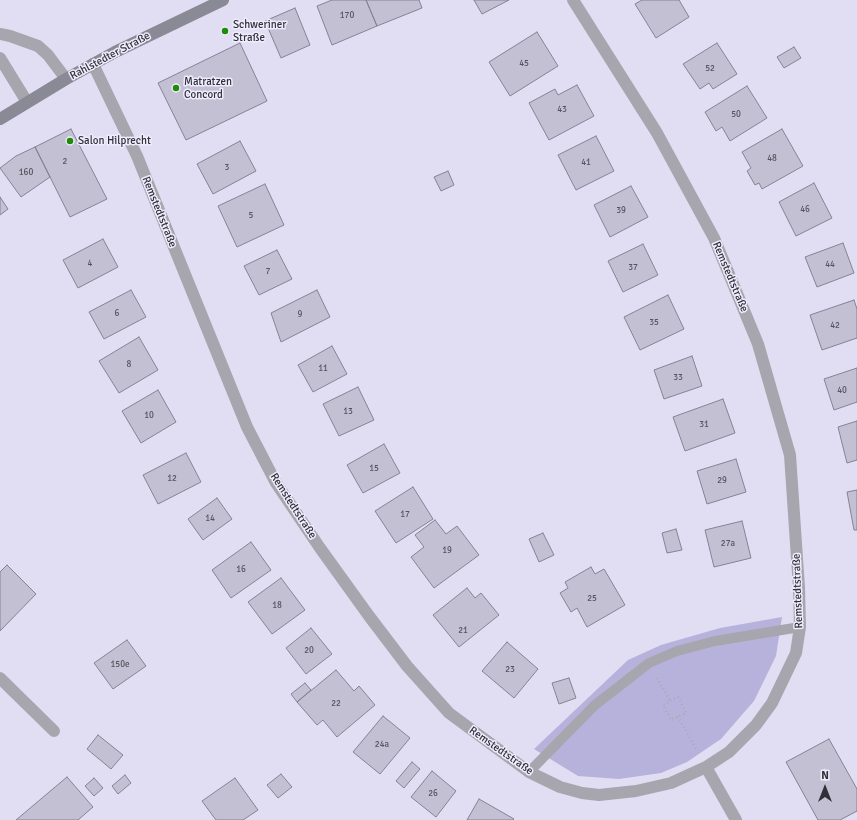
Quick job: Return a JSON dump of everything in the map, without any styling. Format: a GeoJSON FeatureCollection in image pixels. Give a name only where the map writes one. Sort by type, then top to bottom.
{"type":"FeatureCollection","features":[{"type":"Feature","properties":{"kind":"main road","name":"Rahlstedter Straße"},"geometry":{"type":"LineString","coordinates":[[0,119],[26,102],[115,52],[223,0]]}},
{"type":"Feature","properties":{"kind":"street","name":"Remstedtstraße"},"geometry":{"type":"LineString","coordinates":[[93,64],[136,156],[247,426],[276,483],[329,560],[407,666],[449,713],[530,772],[560,787],[582,793],[599,795],[636,791],[671,783],[706,767],[730,752],[756,724],[772,703],[796,653],[800,627],[799,588],[790,455],[758,344],[714,238],[665,147],[573,0]]}},
{"type":"Feature","properties":{"kind":"street"},"geometry":{"type":"LineString","coordinates":[[0,34],[38,46],[48,55],[66,79]]}},
{"type":"Feature","properties":{"kind":"street"},"geometry":{"type":"LineString","coordinates":[[0,58],[26,102]]}},
{"type":"Feature","properties":{"kind":"street"},"geometry":{"type":"LineString","coordinates":[[0,678],[54,731]]}},
{"type":"Feature","properties":{"kind":"street"},"geometry":{"type":"LineString","coordinates":[[706,767],[736,820]]}},
{"type":"Feature","properties":{"kind":"lane"},"geometry":{"type":"LineString","coordinates":[[530,772],[595,705],[649,663],[676,651],[715,640],[800,627]]}},
{"type":"Feature","properties":{"kind":"path"},"geometry":{"type":"LineString","coordinates":[[649,663],[671,701]]}},
{"type":"Feature","properties":{"kind":"path"},"geometry":{"type":"LineString","coordinates":[[678,697],[686,712],[678,716],[671,720],[663,705],[678,697]]}},
{"type":"Feature","properties":{"kind":"path"},"geometry":{"type":"LineString","coordinates":[[678,716],[706,767]]}},
{"type":"Feature","properties":{"kind":"shaded area"},"geometry":{"type":"Polygon","coordinates":[[[782,617],[776,656],[754,701],[721,739],[687,762],[661,773],[619,779],[578,776],[534,749],[628,660],[661,645],[720,628],[782,617]]]}},
{"type":"Feature","properties":{"kind":"building"},"geometry":{"type":"Polygon","coordinates":[[[332,0],[366,0],[377,26],[332,45],[317,6],[332,0]]]}},
{"type":"Feature","properties":{"kind":"building"},"geometry":{"type":"Polygon","coordinates":[[[366,0],[419,0],[422,8],[377,26],[366,0]]]}},
{"type":"Feature","properties":{"kind":"building"},"geometry":{"type":"Polygon","coordinates":[[[474,0],[509,0],[482,14],[474,0]]]}},
{"type":"Feature","properties":{"kind":"building"},"geometry":{"type":"Polygon","coordinates":[[[642,0],[679,0],[689,17],[656,38],[635,4],[642,0]]]}},
{"type":"Feature","properties":{"kind":"building"},"geometry":{"type":"Polygon","coordinates":[[[295,8],[310,45],[281,58],[265,21],[295,8]]]}},
{"type":"Feature","properties":{"kind":"building"},"geometry":{"type":"Polygon","coordinates":[[[537,32],[558,66],[510,96],[489,62],[537,32]]]}},
{"type":"Feature","properties":{"kind":"building"},"geometry":{"type":"Polygon","coordinates":[[[240,43],[267,101],[186,140],[158,83],[240,43]]]}},
{"type":"Feature","properties":{"kind":"building"},"geometry":{"type":"Polygon","coordinates":[[[717,43],[737,74],[713,89],[709,83],[700,89],[683,64],[717,43]]]}},
{"type":"Feature","properties":{"kind":"building"},"geometry":{"type":"Polygon","coordinates":[[[794,47],[801,58],[784,68],[777,57],[794,47]]]}},
{"type":"Feature","properties":{"kind":"building"},"geometry":{"type":"Polygon","coordinates":[[[577,85],[594,116],[549,140],[529,103],[555,89],[558,95],[577,85]]]}},
{"type":"Feature","properties":{"kind":"building"},"geometry":{"type":"Polygon","coordinates":[[[747,86],[767,118],[730,141],[722,127],[716,131],[705,112],[747,86]]]}},
{"type":"Feature","properties":{"kind":"building"},"geometry":{"type":"Polygon","coordinates":[[[71,129],[107,199],[70,217],[35,147],[71,129]]]}},
{"type":"Feature","properties":{"kind":"building"},"geometry":{"type":"Polygon","coordinates":[[[782,129],[803,166],[762,189],[759,183],[755,185],[747,171],[751,168],[742,152],[782,129]]]}},
{"type":"Feature","properties":{"kind":"building"},"geometry":{"type":"Polygon","coordinates":[[[596,136],[614,171],[576,190],[558,155],[596,136]]]}},
{"type":"Feature","properties":{"kind":"building"},"geometry":{"type":"Polygon","coordinates":[[[240,141],[256,171],[213,194],[197,164],[240,141]]]}},
{"type":"Feature","properties":{"kind":"building"},"geometry":{"type":"Polygon","coordinates":[[[35,147],[50,177],[21,197],[0,168],[16,156],[35,147]]]}},
{"type":"Feature","properties":{"kind":"building"},"geometry":{"type":"Polygon","coordinates":[[[448,171],[454,185],[441,191],[434,177],[448,171]]]}},
{"type":"Feature","properties":{"kind":"building"},"geometry":{"type":"Polygon","coordinates":[[[814,183],[832,218],[796,236],[779,202],[814,183]]]}},
{"type":"Feature","properties":{"kind":"building"},"geometry":{"type":"Polygon","coordinates":[[[265,184],[284,225],[237,247],[218,206],[265,184]]]}},
{"type":"Feature","properties":{"kind":"building"},"geometry":{"type":"Polygon","coordinates":[[[631,186],[648,217],[610,237],[594,205],[631,186]]]}},
{"type":"Feature","properties":{"kind":"building"},"geometry":{"type":"Polygon","coordinates":[[[0,197],[8,209],[0,215],[0,197]]]}},
{"type":"Feature","properties":{"kind":"building"},"geometry":{"type":"Polygon","coordinates":[[[103,239],[118,267],[78,288],[63,260],[103,239]]]}},
{"type":"Feature","properties":{"kind":"building"},"geometry":{"type":"Polygon","coordinates":[[[843,243],[854,273],[817,287],[805,257],[843,243]]]}},
{"type":"Feature","properties":{"kind":"building"},"geometry":{"type":"Polygon","coordinates":[[[643,244],[658,275],[623,292],[608,261],[643,244]]]}},
{"type":"Feature","properties":{"kind":"building"},"geometry":{"type":"Polygon","coordinates":[[[277,250],[292,279],[259,295],[244,266],[277,250]]]}},
{"type":"Feature","properties":{"kind":"building"},"geometry":{"type":"Polygon","coordinates":[[[131,290],[146,317],[104,339],[89,312],[131,290]]]}},
{"type":"Feature","properties":{"kind":"building"},"geometry":{"type":"Polygon","coordinates":[[[317,290],[330,317],[281,342],[271,313],[317,290]]]}},
{"type":"Feature","properties":{"kind":"building"},"geometry":{"type":"Polygon","coordinates":[[[668,295],[684,329],[640,350],[624,317],[668,295]]]}},
{"type":"Feature","properties":{"kind":"building"},"geometry":{"type":"Polygon","coordinates":[[[854,300],[857,309],[857,338],[822,350],[810,315],[854,300]]]}},
{"type":"Feature","properties":{"kind":"building"},"geometry":{"type":"Polygon","coordinates":[[[139,337],[158,370],[119,393],[99,361],[139,337]]]}},
{"type":"Feature","properties":{"kind":"building"},"geometry":{"type":"Polygon","coordinates":[[[332,346],[347,374],[313,392],[298,365],[332,346]]]}},
{"type":"Feature","properties":{"kind":"building"},"geometry":{"type":"Polygon","coordinates":[[[692,356],[702,386],[664,399],[654,370],[692,356]]]}},
{"type":"Feature","properties":{"kind":"building"},"geometry":{"type":"Polygon","coordinates":[[[857,368],[857,402],[834,410],[824,379],[857,368]]]}},
{"type":"Feature","properties":{"kind":"building"},"geometry":{"type":"Polygon","coordinates":[[[358,387],[374,420],[339,436],[323,404],[358,387]]]}},
{"type":"Feature","properties":{"kind":"building"},"geometry":{"type":"Polygon","coordinates":[[[158,390],[176,422],[141,443],[122,411],[158,390]]]}},
{"type":"Feature","properties":{"kind":"building"},"geometry":{"type":"Polygon","coordinates":[[[723,399],[735,433],[685,451],[673,417],[723,399]]]}},
{"type":"Feature","properties":{"kind":"building"},"geometry":{"type":"Polygon","coordinates":[[[857,421],[857,460],[847,463],[838,427],[857,421]]]}},
{"type":"Feature","properties":{"kind":"building"},"geometry":{"type":"Polygon","coordinates":[[[384,444],[400,473],[363,493],[347,465],[384,444]]]}},
{"type":"Feature","properties":{"kind":"building"},"geometry":{"type":"Polygon","coordinates":[[[186,453],[201,482],[158,504],[143,475],[186,453]]]}},
{"type":"Feature","properties":{"kind":"building"},"geometry":{"type":"Polygon","coordinates":[[[736,459],[746,492],[707,504],[697,471],[736,459]]]}},
{"type":"Feature","properties":{"kind":"building"},"geometry":{"type":"Polygon","coordinates":[[[413,487],[433,519],[396,543],[375,511],[413,487]]]}},
{"type":"Feature","properties":{"kind":"building"},"geometry":{"type":"Polygon","coordinates":[[[857,490],[857,530],[854,530],[847,492],[857,490]]]}},
{"type":"Feature","properties":{"kind":"building"},"geometry":{"type":"Polygon","coordinates":[[[217,498],[232,519],[203,540],[188,519],[217,498]]]}},
{"type":"Feature","properties":{"kind":"building"},"geometry":{"type":"Polygon","coordinates":[[[435,520],[446,534],[457,526],[479,555],[434,588],[411,557],[424,547],[415,535],[435,520]]]}},
{"type":"Feature","properties":{"kind":"building"},"geometry":{"type":"Polygon","coordinates":[[[742,521],[751,558],[714,567],[705,530],[742,521]]]}},
{"type":"Feature","properties":{"kind":"building"},"geometry":{"type":"Polygon","coordinates":[[[676,529],[682,550],[667,553],[662,533],[676,529]]]}},
{"type":"Feature","properties":{"kind":"building"},"geometry":{"type":"Polygon","coordinates":[[[543,533],[554,555],[539,562],[529,539],[543,533]]]}},
{"type":"Feature","properties":{"kind":"building"},"geometry":{"type":"Polygon","coordinates":[[[251,542],[271,570],[231,598],[212,570],[251,542]]]}},
{"type":"Feature","properties":{"kind":"building"},"geometry":{"type":"Polygon","coordinates":[[[7,565],[36,594],[0,631],[0,572],[7,565]]]}},
{"type":"Feature","properties":{"kind":"building"},"geometry":{"type":"Polygon","coordinates":[[[591,567],[595,574],[604,569],[625,605],[587,627],[577,608],[571,612],[560,593],[568,588],[565,582],[591,567]]]}},
{"type":"Feature","properties":{"kind":"building"},"geometry":{"type":"Polygon","coordinates":[[[281,578],[305,610],[272,634],[248,602],[281,578]]]}},
{"type":"Feature","properties":{"kind":"building"},"geometry":{"type":"Polygon","coordinates":[[[467,588],[475,598],[481,593],[499,615],[459,647],[433,615],[467,588]]]}},
{"type":"Feature","properties":{"kind":"building"},"geometry":{"type":"Polygon","coordinates":[[[311,628],[332,654],[306,674],[286,648],[311,628]]]}},
{"type":"Feature","properties":{"kind":"building"},"geometry":{"type":"Polygon","coordinates":[[[127,640],[146,666],[113,689],[94,663],[127,640]]]}},
{"type":"Feature","properties":{"kind":"building"},"geometry":{"type":"Polygon","coordinates":[[[507,642],[538,669],[514,698],[482,671],[507,642]]]}},
{"type":"Feature","properties":{"kind":"building"},"geometry":{"type":"Polygon","coordinates":[[[336,670],[354,691],[359,686],[375,705],[337,737],[323,720],[317,725],[297,702],[336,670]]]}},
{"type":"Feature","properties":{"kind":"building"},"geometry":{"type":"Polygon","coordinates":[[[569,678],[576,698],[559,704],[552,683],[569,678]]]}},
{"type":"Feature","properties":{"kind":"building"},"geometry":{"type":"Polygon","coordinates":[[[305,683],[311,690],[297,702],[291,694],[305,683]]]}},
{"type":"Feature","properties":{"kind":"building"},"geometry":{"type":"Polygon","coordinates":[[[383,716],[410,738],[380,774],[353,752],[383,716]]]}},
{"type":"Feature","properties":{"kind":"building"},"geometry":{"type":"Polygon","coordinates":[[[98,735],[123,755],[111,769],[87,749],[98,735]]]}},
{"type":"Feature","properties":{"kind":"building"},"geometry":{"type":"Polygon","coordinates":[[[829,739],[857,789],[857,811],[840,820],[818,820],[786,762],[829,739]]]}},
{"type":"Feature","properties":{"kind":"building"},"geometry":{"type":"Polygon","coordinates":[[[412,762],[420,769],[404,788],[396,781],[412,762]]]}},
{"type":"Feature","properties":{"kind":"building"},"geometry":{"type":"Polygon","coordinates":[[[432,771],[456,791],[436,817],[411,797],[432,771]]]}},
{"type":"Feature","properties":{"kind":"building"},"geometry":{"type":"Polygon","coordinates":[[[281,774],[292,787],[278,798],[267,785],[281,774]]]}},
{"type":"Feature","properties":{"kind":"building"},"geometry":{"type":"Polygon","coordinates":[[[125,775],[131,783],[118,794],[112,786],[125,775]]]}},
{"type":"Feature","properties":{"kind":"building"},"geometry":{"type":"Polygon","coordinates":[[[67,777],[93,807],[78,820],[16,820],[67,777]]]}},
{"type":"Feature","properties":{"kind":"building"},"geometry":{"type":"Polygon","coordinates":[[[94,778],[103,788],[94,796],[85,786],[94,778]]]}},
{"type":"Feature","properties":{"kind":"building"},"geometry":{"type":"Polygon","coordinates":[[[235,778],[258,810],[243,820],[216,820],[202,801],[235,778]]]}},
{"type":"Feature","properties":{"kind":"building"},"geometry":{"type":"Polygon","coordinates":[[[479,799],[514,819],[467,820],[479,799]]]}},
{"type":"Feature","properties":{"kind":"place","name":"Schweriner Straße"},"geometry":{"type":"Point","coordinates":[225,31]}},
{"type":"Feature","properties":{"kind":"place","name":"Matratzen Concord"},"geometry":{"type":"Point","coordinates":[176,88]}},
{"type":"Feature","properties":{"kind":"place","name":"Salon Hilprecht"},"geometry":{"type":"Point","coordinates":[70,141]}}]}
